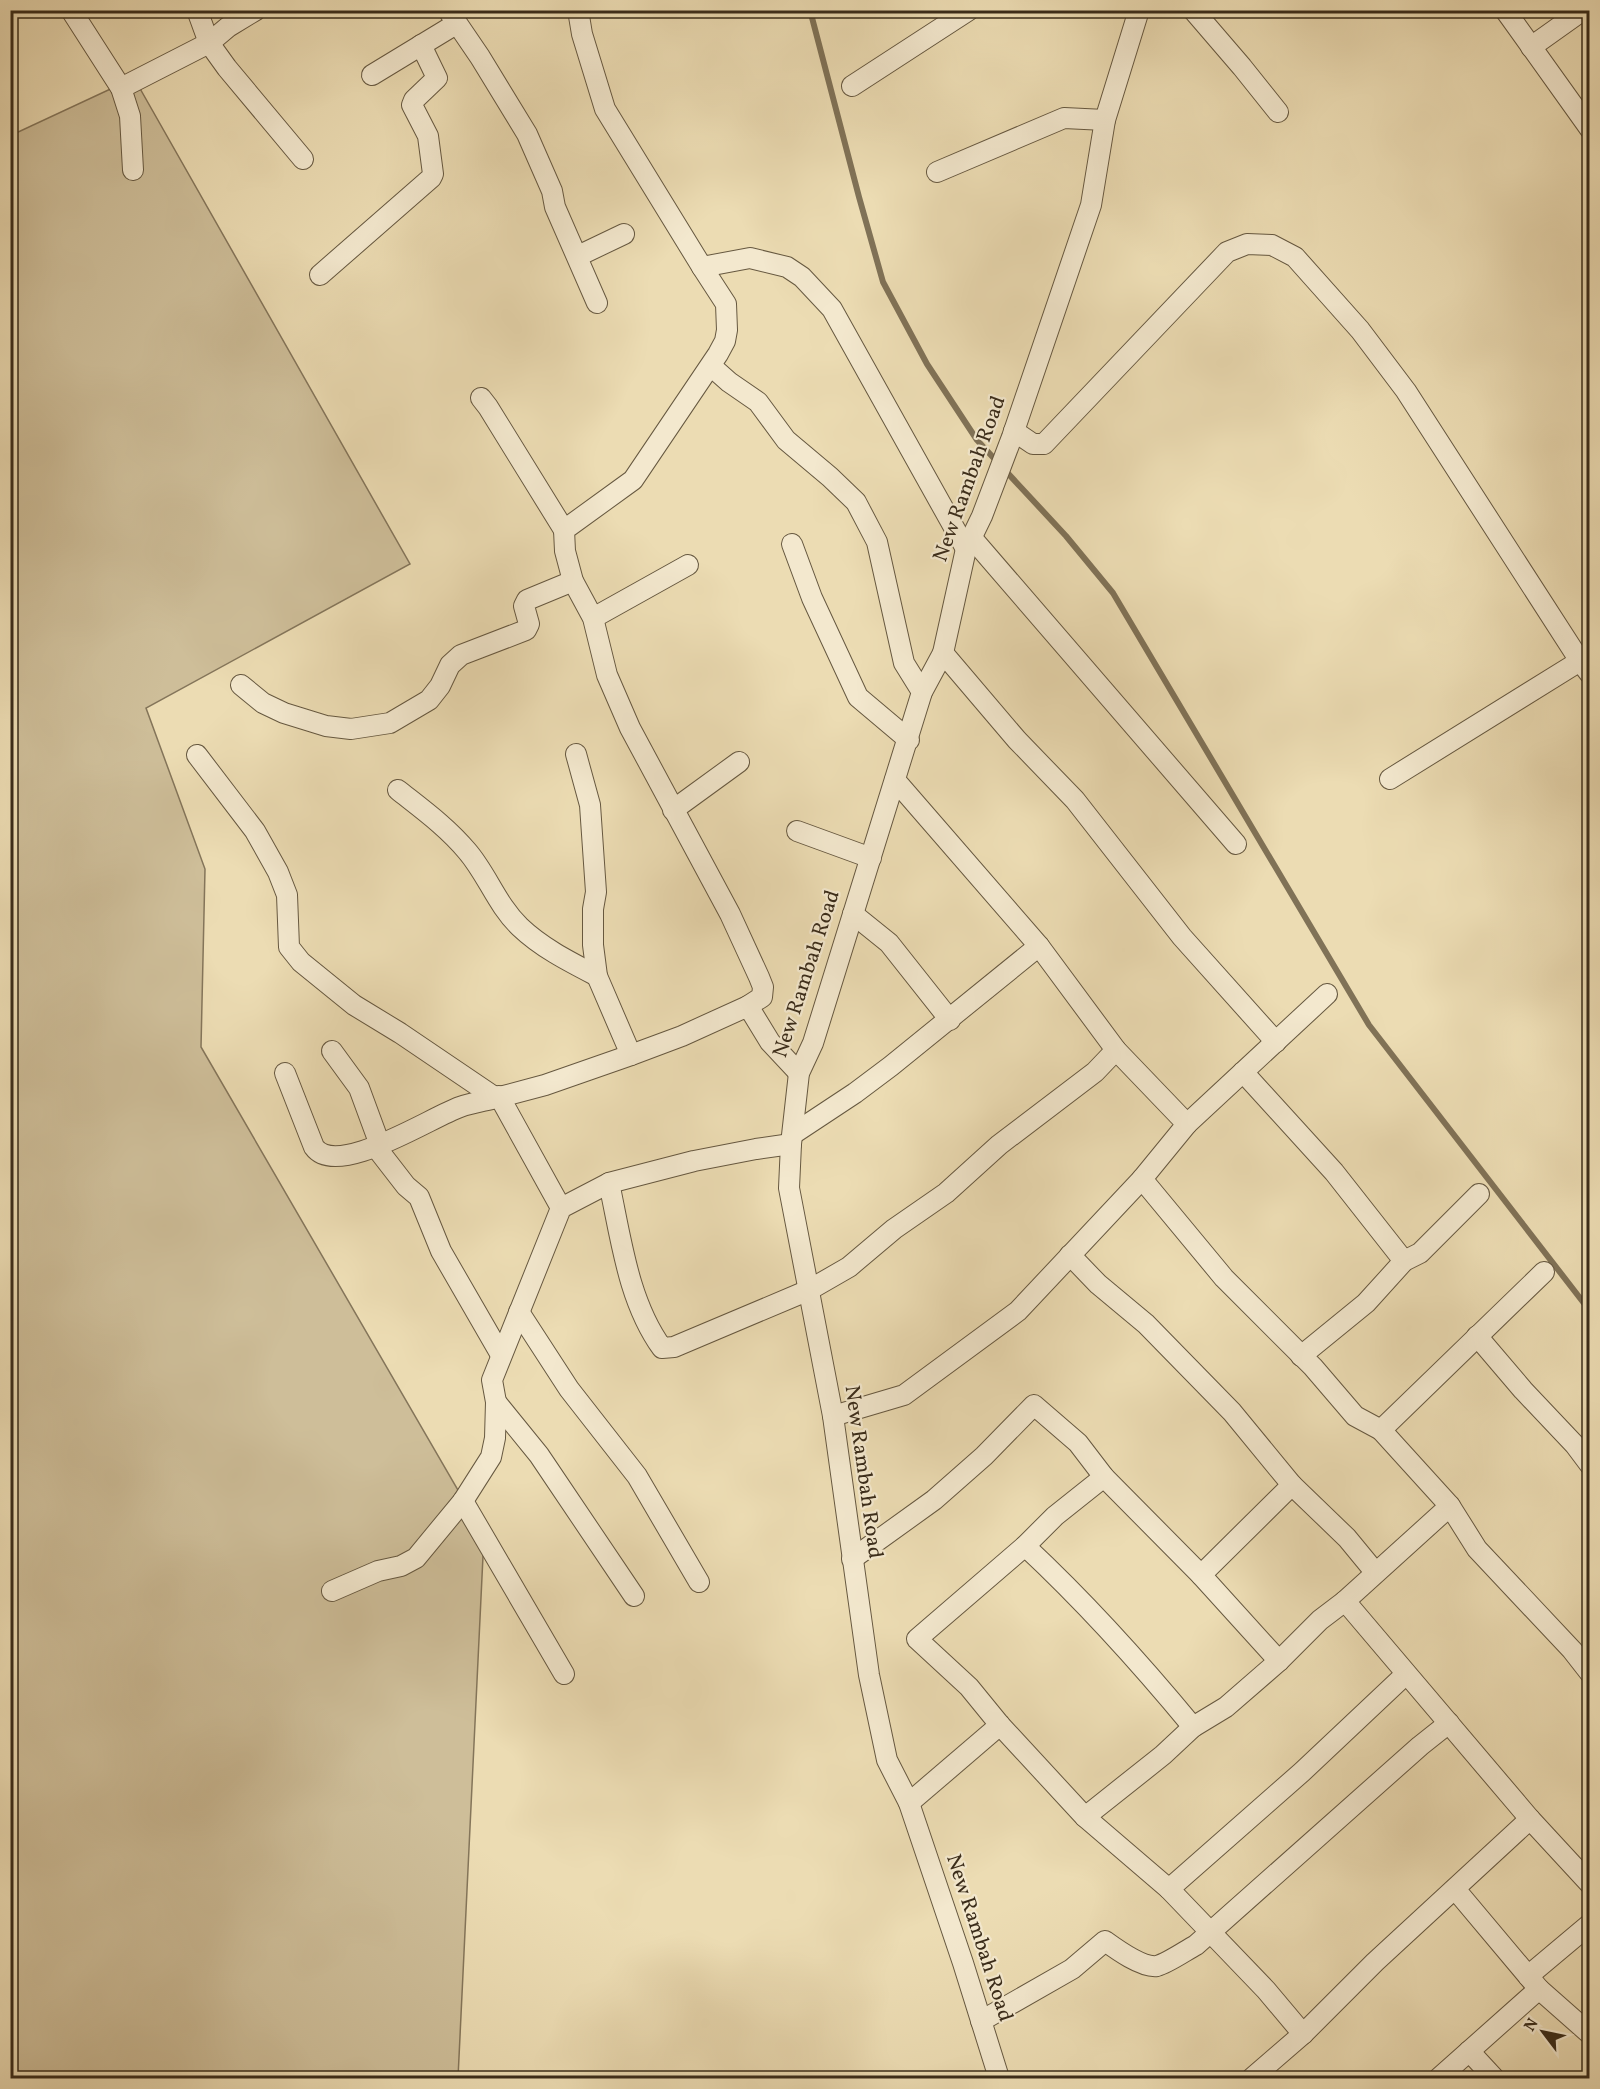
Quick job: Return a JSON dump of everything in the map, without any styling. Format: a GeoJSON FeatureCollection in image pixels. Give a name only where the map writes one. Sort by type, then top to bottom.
{"type":"FeatureCollection","features":[{"type":"Feature","properties":{"kind":"street"},"geometry":{"type":"LineString","coordinates":[[71,10],[121,88],[128,106],[133,170]]}},
{"type":"Feature","properties":{"kind":"street"},"geometry":{"type":"LineString","coordinates":[[197,10],[209,43],[303,159]]}},
{"type":"Feature","properties":{"kind":"street"},"geometry":{"type":"LineString","coordinates":[[121,88],[209,43],[228,27],[256,10]]}},
{"type":"Feature","properties":{"kind":"street"},"geometry":{"type":"LineString","coordinates":[[564,530],[633,480],[711,366],[725,341],[727,330],[726,304],[605,109],[582,34],[578,10]]}},
{"type":"Feature","properties":{"kind":"street"},"geometry":{"type":"LineString","coordinates":[[852,86],[969,10]]}},
{"type":"Feature","properties":{"kind":"street","name":"New Rambah Road"},"geometry":{"type":"LineString","coordinates":[[999,2079],[909,1803],[887,1760],[869,1675],[833,1416],[789,1188],[792,1139],[799,1073],[813,1043],[909,740],[922,692],[943,653],[969,543],[982,516],[1013,434],[1091,205],[1105,120],[1139,10]]}},
{"type":"Feature","properties":{"kind":"street"},"geometry":{"type":"LineString","coordinates":[[1192,10],[1278,112]]}},
{"type":"Feature","properties":{"kind":"street"},"geometry":{"type":"LineString","coordinates":[[1505,10],[1590,129]]}},
{"type":"Feature","properties":{"kind":"street"},"geometry":{"type":"LineString","coordinates":[[1531,47],[1583,10]]}},
{"type":"Feature","properties":{"kind":"street"},"geometry":{"type":"LineString","coordinates":[[372,75],[421,45],[452,17],[480,57],[527,134],[552,190],[555,207],[597,303]]}},
{"type":"Feature","properties":{"kind":"street"},"geometry":{"type":"LineString","coordinates":[[320,275],[434,174],[428,136],[412,105],[414,100],[436,78],[421,45]]}},
{"type":"Feature","properties":{"kind":"street"},"geometry":{"type":"LineString","coordinates":[[937,172],[1064,118],[1105,120]]}},
{"type":"Feature","properties":{"kind":"street"},"geometry":{"type":"LineString","coordinates":[[578,256],[624,234]]}},
{"type":"Feature","properties":{"kind":"street"},"geometry":{"type":"LineString","coordinates":[[1013,434],[1033,444],[1044,444],[1227,252],[1247,244],[1272,244],[1295,257],[1360,330],[1406,391],[1586,663],[1389,779]]}},
{"type":"Feature","properties":{"kind":"street"},"geometry":{"type":"LineString","coordinates":[[702,267],[750,258],[787,267],[815,290],[832,309],[969,543],[1236,844]]}},
{"type":"Feature","properties":{"kind":"street"},"geometry":{"type":"LineString","coordinates":[[711,366],[758,402],[786,440],[856,502],[877,542],[904,663],[922,692]]}},
{"type":"Feature","properties":{"kind":"street"},"geometry":{"type":"LineString","coordinates":[[285,1072],[317,1152],[327,1156],[350,1154],[378,1145],[459,1107],[545,1085],[682,1036],[748,1006],[762,997],[763,987],[730,914],[630,728],[607,675],[593,618],[573,581],[565,551],[564,530],[481,398]]}},
{"type":"Feature","properties":{"kind":"street"},"geometry":{"type":"LineString","coordinates":[[792,544],[812,598],[858,697],[909,740]]}},
{"type":"Feature","properties":{"kind":"street"},"geometry":{"type":"LineString","coordinates":[[593,618],[688,566]]}},
{"type":"Feature","properties":{"kind":"street"},"geometry":{"type":"LineString","coordinates":[[241,685],[264,703],[284,713],[326,726],[351,729],[390,723],[429,700],[440,686],[450,665],[461,655],[526,630],[529,624],[524,606],[527,600],[573,581]]}},
{"type":"Feature","properties":{"kind":"street"},"geometry":{"type":"LineString","coordinates":[[943,653],[1017,740],[1075,800],[1182,937],[1275,1042]]}},
{"type":"Feature","properties":{"kind":"street"},"geometry":{"type":"LineString","coordinates":[[576,754],[590,806],[596,892],[593,909],[593,945],[597,976],[631,1055]]}},
{"type":"Feature","properties":{"kind":"street"},"geometry":{"type":"LineString","coordinates":[[197,755],[255,831],[278,872],[287,895],[289,947],[301,962],[354,1005],[498,1097],[561,1208]]}},
{"type":"Feature","properties":{"kind":"street"},"geometry":{"type":"LineString","coordinates":[[673,810],[739,762]]}},
{"type":"Feature","properties":{"kind":"street"},"geometry":{"type":"LineString","coordinates":[[896,780],[1039,946],[1116,1050],[1187,1124]]}},
{"type":"Feature","properties":{"kind":"street"},"geometry":{"type":"LineString","coordinates":[[398,790],[440,823],[468,852],[502,905],[519,926],[539,943],[597,976]]}},
{"type":"Feature","properties":{"kind":"street"},"geometry":{"type":"LineString","coordinates":[[797,831],[871,858]]}},
{"type":"Feature","properties":{"kind":"street"},"geometry":{"type":"LineString","coordinates":[[853,914],[889,943],[950,1020]]}},
{"type":"Feature","properties":{"kind":"street"},"geometry":{"type":"LineString","coordinates":[[332,1591],[378,1571],[401,1566],[416,1557],[463,1501],[491,1457],[495,1438],[496,1402],[492,1380],[561,1208],[609,1183],[792,1139],[950,1020],[1039,946]]}},
{"type":"Feature","properties":{"kind":"street"},"geometry":{"type":"LineString","coordinates":[[833,1416],[904,1395],[1018,1311],[1142,1179],[1187,1124],[1327,994]]}},
{"type":"Feature","properties":{"kind":"street"},"geometry":{"type":"LineString","coordinates":[[748,1006],[770,1042],[799,1073]]}},
{"type":"Feature","properties":{"kind":"street"},"geometry":{"type":"LineString","coordinates":[[609,1183],[636,1299],[662,1348],[674,1347],[809,1290],[849,1267],[894,1229],[946,1193],[999,1145],[1095,1072],[1116,1050]]}},
{"type":"Feature","properties":{"kind":"street"},"geometry":{"type":"LineString","coordinates":[[332,1051],[358,1088],[378,1145],[406,1186],[419,1197],[441,1251],[501,1355]]}},
{"type":"Feature","properties":{"kind":"street"},"geometry":{"type":"LineString","coordinates":[[1243,1072],[1334,1172],[1404,1261]]}},
{"type":"Feature","properties":{"kind":"street"},"geometry":{"type":"LineString","coordinates":[[1142,1179],[1224,1278],[1355,1416],[1381,1430],[1450,1506],[1477,1549],[1572,1650],[1590,1673]]}},
{"type":"Feature","properties":{"kind":"street"},"geometry":{"type":"LineString","coordinates":[[1300,1356],[1366,1303],[1404,1261],[1420,1253],[1479,1194]]}},
{"type":"Feature","properties":{"kind":"street"},"geometry":{"type":"LineString","coordinates":[[1070,1255],[1098,1284],[1146,1324],[1232,1412],[1292,1485],[1347,1538],[1375,1572]]}},
{"type":"Feature","properties":{"kind":"street"},"geometry":{"type":"LineString","coordinates":[[1381,1430],[1544,1272]]}},
{"type":"Feature","properties":{"kind":"street"},"geometry":{"type":"LineString","coordinates":[[519,1312],[568,1389],[636,1476],[699,1582]]}},
{"type":"Feature","properties":{"kind":"street"},"geometry":{"type":"LineString","coordinates":[[1477,1336],[1523,1390],[1575,1445],[1590,1465]]}},
{"type":"Feature","properties":{"kind":"street"},"geometry":{"type":"LineString","coordinates":[[496,1402],[539,1455],[634,1596]]}},
{"type":"Feature","properties":{"kind":"street"},"geometry":{"type":"LineString","coordinates":[[852,1559],[934,1500],[984,1456],[1034,1405],[1078,1443],[1104,1477],[1201,1575],[1279,1661]]}},
{"type":"Feature","properties":{"kind":"street"},"geometry":{"type":"LineString","coordinates":[[1104,1477],[1054,1516],[1025,1546],[917,1639],[969,1687],[1000,1725],[1085,1817],[1169,1889],[1266,1990],[1303,2034]]}},
{"type":"Feature","properties":{"kind":"street"},"geometry":{"type":"LineString","coordinates":[[1201,1575],[1292,1485]]}},
{"type":"Feature","properties":{"kind":"street"},"geometry":{"type":"LineString","coordinates":[[463,1501],[564,1674]]}},
{"type":"Feature","properties":{"kind":"street"},"geometry":{"type":"LineString","coordinates":[[1085,1817],[1163,1755],[1193,1727],[1226,1707],[1279,1661],[1320,1620],[1345,1601],[1450,1506]]}},
{"type":"Feature","properties":{"kind":"street"},"geometry":{"type":"LineString","coordinates":[[1025,1546],[1062,1580],[1193,1727]]}},
{"type":"Feature","properties":{"kind":"street"},"geometry":{"type":"LineString","coordinates":[[1345,1601],[1530,1820],[1590,1884]]}},
{"type":"Feature","properties":{"kind":"street"},"geometry":{"type":"LineString","coordinates":[[1169,1889],[1302,1772],[1406,1674]]}},
{"type":"Feature","properties":{"kind":"street"},"geometry":{"type":"LineString","coordinates":[[981,2021],[1072,1969],[1105,1941],[1140,1962],[1158,1966],[1196,1945],[1420,1746],[1449,1723]]}},
{"type":"Feature","properties":{"kind":"street"},"geometry":{"type":"LineString","coordinates":[[909,1803],[1000,1725]]}},
{"type":"Feature","properties":{"kind":"street"},"geometry":{"type":"LineString","coordinates":[[1252,2079],[1303,2034],[1375,1962],[1530,1820]]}},
{"type":"Feature","properties":{"kind":"street"},"geometry":{"type":"LineString","coordinates":[[1455,1889],[1534,1982],[1590,2034]]}},
{"type":"Feature","properties":{"kind":"street"},"geometry":{"type":"LineString","coordinates":[[1439,2079],[1469,2051],[1590,1924]]}},
{"type":"Feature","properties":{"kind":"street"},"geometry":{"type":"LineString","coordinates":[[1469,2051],[1494,2079]]}},
{"type":"Feature","properties":{"kind":"shaded area"},"geometry":{"type":"Polygon","coordinates":[[[134,78],[410,564],[146,708],[205,869],[201,1047],[484,1535],[458,2078],[11,2078],[10,125],[14,134],[134,78]]]}},
{"type":"Feature","properties":{"kind":"waterway"},"geometry":{"type":"LineString","coordinates":[[810,10],[883,282],[927,364],[977,440],[1066,536],[1113,593],[1369,1025],[1590,1311]]}}]}
